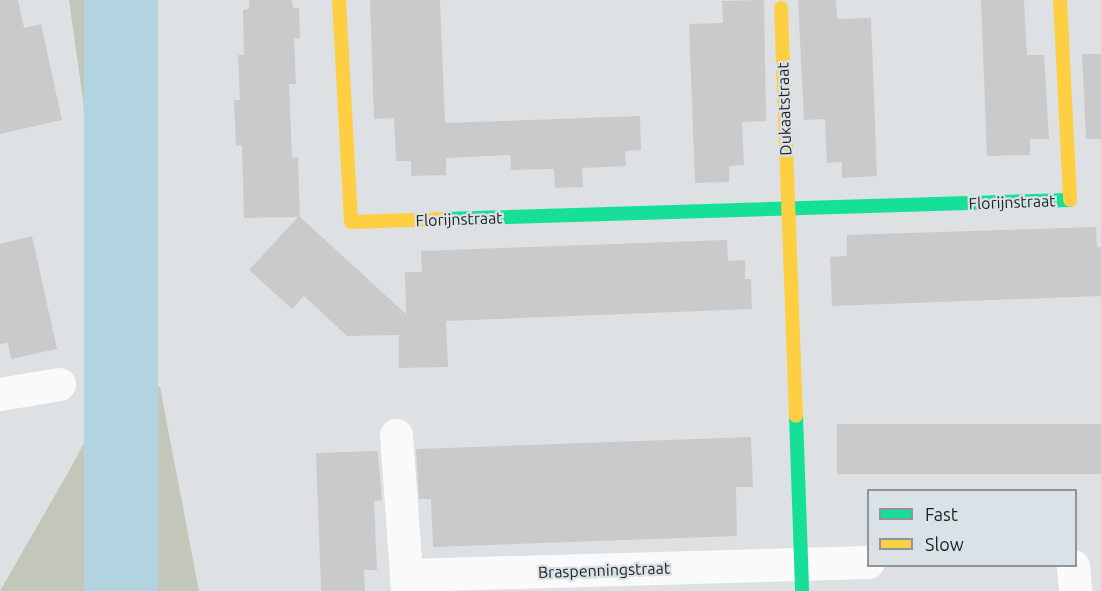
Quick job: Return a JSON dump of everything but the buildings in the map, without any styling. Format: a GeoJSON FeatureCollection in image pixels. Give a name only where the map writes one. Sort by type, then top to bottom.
{"type":"FeatureCollection","features":[{"type":"Feature","properties":{"kind":"street","name":"Florijnstraat"},"geometry":{"type":"LineString","coordinates":[[339,0],[351,222],[1071,200],[1060,0]]}},
{"type":"Feature","properties":{"kind":"street","name":"Dukaatstraat"},"geometry":{"type":"LineString","coordinates":[[781,8],[788,210]]}},
{"type":"Feature","properties":{"kind":"street"},"geometry":{"type":"LineString","coordinates":[[788,210],[802,578]]}},
{"type":"Feature","properties":{"kind":"street"},"geometry":{"type":"LineString","coordinates":[[0,394],[59,384]]}},
{"type":"Feature","properties":{"kind":"street","name":"Braspenningstraat"},"geometry":{"type":"LineString","coordinates":[[396,435],[406,583],[802,578],[867,562]]}},
{"type":"Feature","properties":{"kind":"street"},"geometry":{"type":"LineString","coordinates":[[1073,567],[1075,591]]}},
{"type":"Feature","properties":{"kind":"shaded area"},"geometry":{"type":"Polygon","coordinates":[[[69,0],[84,0],[155,360],[116,363],[89,186],[83,100],[69,0]]]}},
{"type":"Feature","properties":{"kind":"shaded area"},"geometry":{"type":"Polygon","coordinates":[[[160,387],[199,591],[148,591],[120,405],[124,394],[160,387]]]}},
{"type":"Feature","properties":{"kind":"shaded area"},"geometry":{"type":"Polygon","coordinates":[[[90,432],[116,591],[0,591],[70,469],[90,432]]]}},
{"type":"Feature","properties":{"kind":"water"},"geometry":{"type":"Polygon","coordinates":[[[84,0],[158,0],[158,591],[84,591],[84,0]]]}},
{"type":"Feature","properties":{"kind":"traffic: fast"},"geometry":{"type":"LineString","coordinates":[[443,219],[1070,200]]}},
{"type":"Feature","properties":{"kind":"traffic: fast"},"geometry":{"type":"LineString","coordinates":[[796,416],[802,591]]}},
{"type":"Feature","properties":{"kind":"traffic: slow"},"geometry":{"type":"LineString","coordinates":[[339,0],[351,222],[443,219]]}},
{"type":"Feature","properties":{"kind":"traffic: slow"},"geometry":{"type":"LineString","coordinates":[[1060,0],[1070,200]]}},
{"type":"Feature","properties":{"kind":"traffic: slow"},"geometry":{"type":"LineString","coordinates":[[781,8],[796,416]]}}]}
